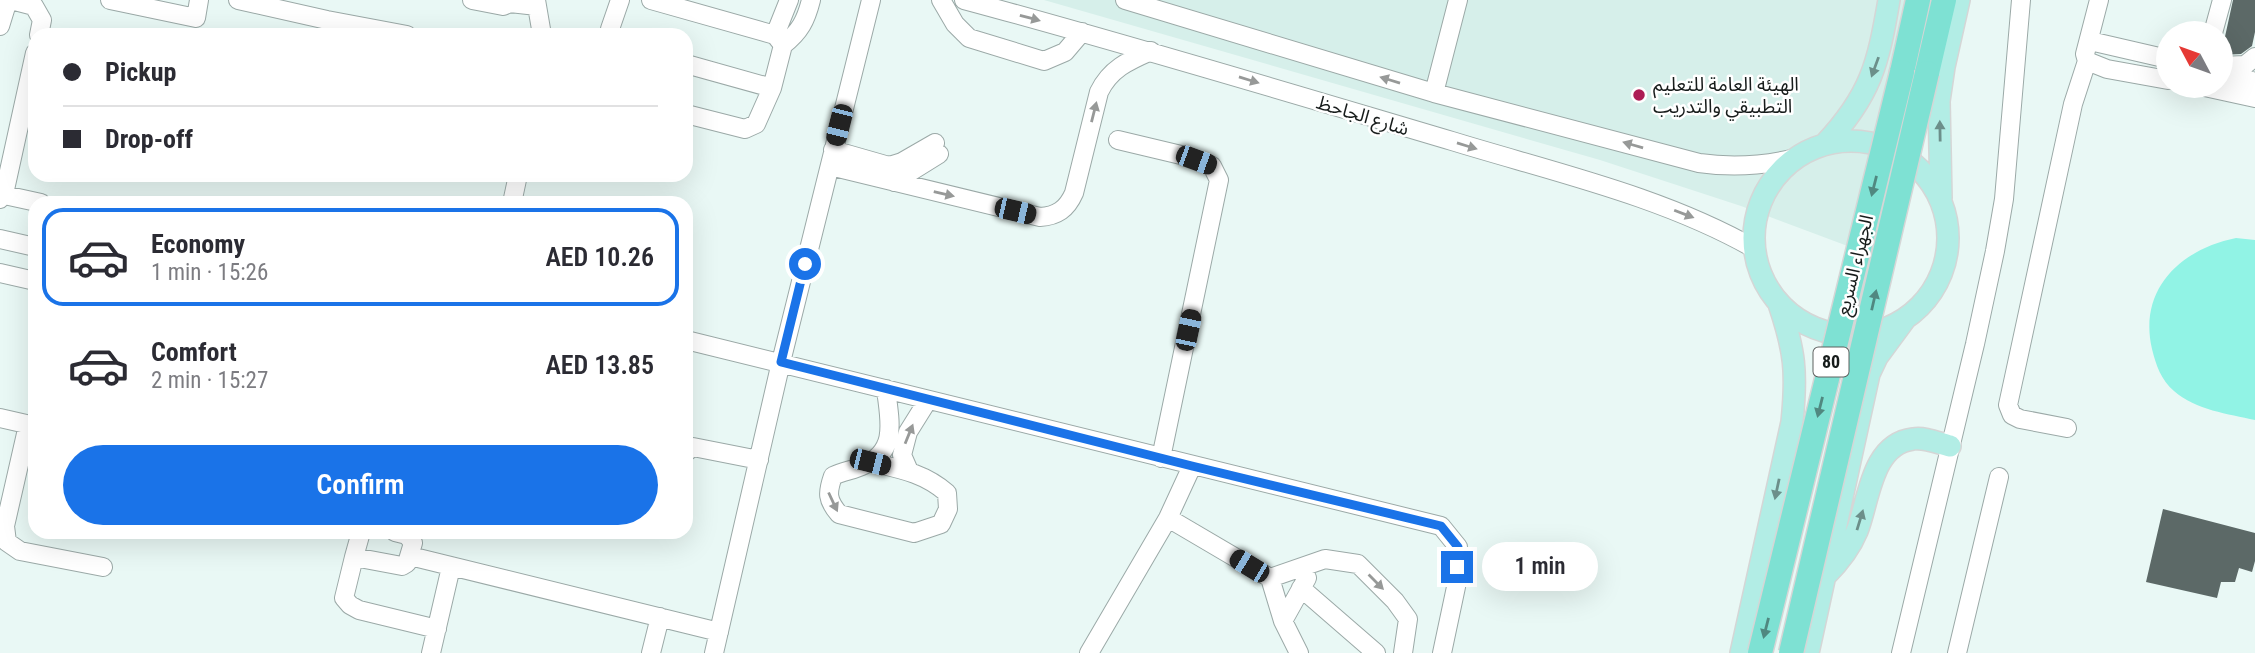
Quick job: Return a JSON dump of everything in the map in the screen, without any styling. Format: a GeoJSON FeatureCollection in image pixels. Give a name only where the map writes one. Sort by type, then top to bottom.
{"type":"FeatureCollection","features":[{"type":"Feature","properties":{"kind":"highway","name":"الجهراء السريع"},"geometry":{"type":"LineString","coordinates":[[1760,653],[1918,0]]}},
{"type":"Feature","properties":{"kind":"highway","name":"الجهراء السريع"},"geometry":{"type":"LineString","coordinates":[[1791,653],[1944,0]]}},
{"type":"Feature","properties":{"kind":"main road"},"geometry":{"type":"LineString","coordinates":[[1825,144],[1843,125],[1870,82],[1879,55],[1889,0]]}},
{"type":"Feature","properties":{"kind":"main road"},"geometry":{"type":"LineString","coordinates":[[1808,653],[1869,374],[1877,357],[1905,318],[1927,298],[1942,272],[1948,243],[1941,200],[1939,101],[1959,0]]}},
{"type":"Feature","properties":{"kind":"main road"},"geometry":{"type":"LineString","coordinates":[[1741,653],[1792,422],[1796,387],[1792,343],[1778,302],[1762,277],[1755,249],[1756,219],[1763,198],[1774,179],[1796,158],[1825,144],[1848,141],[1871,143],[1900,154],[1924,173],[1941,200]]}},
{"type":"Feature","properties":{"kind":"main road"},"geometry":{"type":"LineString","coordinates":[[1778,302],[1802,322],[1816,329],[1846,335],[1877,331],[1905,318]]}},
{"type":"Feature","properties":{"kind":"main road"},"geometry":{"type":"LineString","coordinates":[[1824,576],[1850,546],[1861,521],[1874,474],[1889,452],[1899,443],[1912,439],[1924,439],[1950,446]]}},
{"type":"Feature","properties":{"kind":"street"},"geometry":{"type":"LineString","coordinates":[[0,26],[10,0],[35,3],[42,20],[40,28]]}},
{"type":"Feature","properties":{"kind":"street"},"geometry":{"type":"LineString","coordinates":[[110,0],[196,18],[199,0]]}},
{"type":"Feature","properties":{"kind":"street"},"geometry":{"type":"LineString","coordinates":[[238,0],[330,28]]}},
{"type":"Feature","properties":{"kind":"street"},"geometry":{"type":"LineString","coordinates":[[472,0],[503,6],[509,1],[536,3],[537,28]]}},
{"type":"Feature","properties":{"kind":"street"},"geometry":{"type":"LineString","coordinates":[[612,28],[620,0]]}},
{"type":"Feature","properties":{"kind":"street"},"geometry":{"type":"LineString","coordinates":[[651,0],[779,40],[795,35],[806,21],[811,0]]}},
{"type":"Feature","properties":{"kind":"street"},"geometry":{"type":"LineString","coordinates":[[693,116],[749,128],[759,121],[772,88],[779,40],[789,0]]}},
{"type":"Feature","properties":{"kind":"street"},"geometry":{"type":"LineString","coordinates":[[713,653],[781,362],[871,0]]}},
{"type":"Feature","properties":{"kind":"street"},"geometry":{"type":"LineString","coordinates":[[942,0],[955,24],[969,38],[1044,61],[1065,52],[1082,32]]}},
{"type":"Feature","properties":{"kind":"street","name":"شارع الجاحظ"},"geometry":{"type":"LineString","coordinates":[[964,0],[1151,51],[1611,189],[1688,215],[1755,249]]}},
{"type":"Feature","properties":{"kind":"street"},"geometry":{"type":"LineString","coordinates":[[1125,0],[1434,93],[1699,163],[1744,167],[1796,158]]}},
{"type":"Feature","properties":{"kind":"street"},"geometry":{"type":"LineString","coordinates":[[1434,93],[1458,0]]}},
{"type":"Feature","properties":{"kind":"street"},"geometry":{"type":"LineString","coordinates":[[1901,653],[1975,344],[2004,198],[2021,0]]}},
{"type":"Feature","properties":{"kind":"street"},"geometry":{"type":"LineString","coordinates":[[2067,428],[2020,419],[2012,415],[2008,405],[2073,104],[2087,61],[2085,54],[2099,0]]}},
{"type":"Feature","properties":{"kind":"street"},"geometry":{"type":"LineString","coordinates":[[2216,21],[2222,0]]}},
{"type":"Feature","properties":{"kind":"street"},"geometry":{"type":"LineString","coordinates":[[2090,41],[2156,56]]}},
{"type":"Feature","properties":{"kind":"street"},"geometry":{"type":"LineString","coordinates":[[831,158],[894,182],[1040,216],[1057,213],[1071,201],[1074,193],[1103,83],[1118,67],[1151,51]]}},
{"type":"Feature","properties":{"kind":"street"},"geometry":{"type":"LineString","coordinates":[[2233,66],[2245,65],[2255,57]]}},
{"type":"Feature","properties":{"kind":"street"},"geometry":{"type":"LineString","coordinates":[[2087,61],[2107,69],[2156,78]]}},
{"type":"Feature","properties":{"kind":"street"},"geometry":{"type":"LineString","coordinates":[[693,66],[772,88]]}},
{"type":"Feature","properties":{"kind":"street"},"geometry":{"type":"LineString","coordinates":[[2233,76],[2255,82]]}},
{"type":"Feature","properties":{"kind":"street"},"geometry":{"type":"LineString","coordinates":[[28,82],[1,196],[28,201]]}},
{"type":"Feature","properties":{"kind":"street"},"geometry":{"type":"LineString","coordinates":[[2233,93],[2255,98]]}},
{"type":"Feature","properties":{"kind":"street"},"geometry":{"type":"LineString","coordinates":[[1118,141],[1181,155],[1212,166],[1219,180],[1161,458]]}},
{"type":"Feature","properties":{"kind":"street"},"geometry":{"type":"LineString","coordinates":[[831,158],[889,166],[937,149],[894,182]]}},
{"type":"Feature","properties":{"kind":"street"},"geometry":{"type":"LineString","coordinates":[[0,239],[28,245]]}},
{"type":"Feature","properties":{"kind":"street"},"geometry":{"type":"LineString","coordinates":[[0,273],[28,279]]}},
{"type":"Feature","properties":{"kind":"street"},"geometry":{"type":"LineString","coordinates":[[693,342],[1441,526],[1458,547],[1457,587],[1442,653]]}},
{"type":"Feature","properties":{"kind":"street"},"geometry":{"type":"LineString","coordinates":[[870,462],[909,471],[932,480],[947,493],[948,509],[941,524],[914,533],[839,514],[831,505],[827,492],[833,476],[879,458],[889,440],[886,389]]}},
{"type":"Feature","properties":{"kind":"street"},"geometry":{"type":"LineString","coordinates":[[909,471],[902,455],[908,432],[928,400]]}},
{"type":"Feature","properties":{"kind":"street"},"geometry":{"type":"LineString","coordinates":[[0,418],[28,424]]}},
{"type":"Feature","properties":{"kind":"street"},"geometry":{"type":"LineString","coordinates":[[28,440],[5,526],[7,542],[20,551],[103,567]]}},
{"type":"Feature","properties":{"kind":"street"},"geometry":{"type":"LineString","coordinates":[[693,447],[759,460]]}},
{"type":"Feature","properties":{"kind":"street"},"geometry":{"type":"LineString","coordinates":[[1089,653],[1168,517],[1192,466]]}},
{"type":"Feature","properties":{"kind":"street"},"geometry":{"type":"LineString","coordinates":[[1957,653],[2000,477]]}},
{"type":"Feature","properties":{"kind":"street"},"geometry":{"type":"LineString","coordinates":[[1168,517],[1270,578],[1283,621],[1299,653]]}},
{"type":"Feature","properties":{"kind":"street"},"geometry":{"type":"LineString","coordinates":[[359,539],[344,598],[350,605],[359,610],[437,629]]}},
{"type":"Feature","properties":{"kind":"street"},"geometry":{"type":"LineString","coordinates":[[354,557],[402,566],[410,556],[413,543],[410,539]]}},
{"type":"Feature","properties":{"kind":"street"},"geometry":{"type":"LineString","coordinates":[[410,556],[719,632]]}},
{"type":"Feature","properties":{"kind":"street"},"geometry":{"type":"LineString","coordinates":[[1270,578],[1325,559],[1358,564],[1395,601],[1408,619],[1404,653]]}},
{"type":"Feature","properties":{"kind":"street"},"geometry":{"type":"LineString","coordinates":[[1283,621],[1315,563]]}},
{"type":"Feature","properties":{"kind":"street"},"geometry":{"type":"LineString","coordinates":[[431,653],[451,568]]}},
{"type":"Feature","properties":{"kind":"street"},"geometry":{"type":"LineString","coordinates":[[1301,588],[1376,653]]}},
{"type":"Feature","properties":{"kind":"street"},"geometry":{"type":"LineString","coordinates":[[652,653],[660,617]]}},
{"type":"Feature","properties":{"kind":"shaded area","name":"الهيئة العامة للتعليم التطبيقي والتدريب"},"geometry":{"type":"Polygon","coordinates":[[[1044,0],[1930,0],[1869,254],[1741,206],[1600,160],[1044,0]]]}},
{"type":"Feature","properties":{"kind":"green space"},"geometry":{"type":"Polygon","coordinates":[[[2236,238],[2255,240],[2255,420],[2202,407],[2174,391],[2157,366],[2149,327],[2151,308],[2168,275],[2198,252],[2216,243],[2236,238]]]}},
{"type":"Feature","properties":{"kind":"building"},"geometry":{"type":"Polygon","coordinates":[[[2233,0],[2255,0],[2252,46],[2241,54],[2233,54],[2233,21],[2228,21],[2233,0]]]}},
{"type":"Feature","properties":{"kind":"building"},"geometry":{"type":"Polygon","coordinates":[[[2163,509],[2255,533],[2255,561],[2252,572],[2239,568],[2235,582],[2221,582],[2217,598],[2146,582],[2163,509]]]}},
{"type":"Feature","properties":{"kind":"place","name":"الهيئة العامة للتعليم التطبيقي والتدريب"},"geometry":{"type":"Point","coordinates":[1639,95]}},
{"type":"Feature","properties":{"kind":"route"},"geometry":{"type":"LineString","coordinates":[[805,264],[781,362],[1441,526],[1458,547],[1457,567]]}}]}
